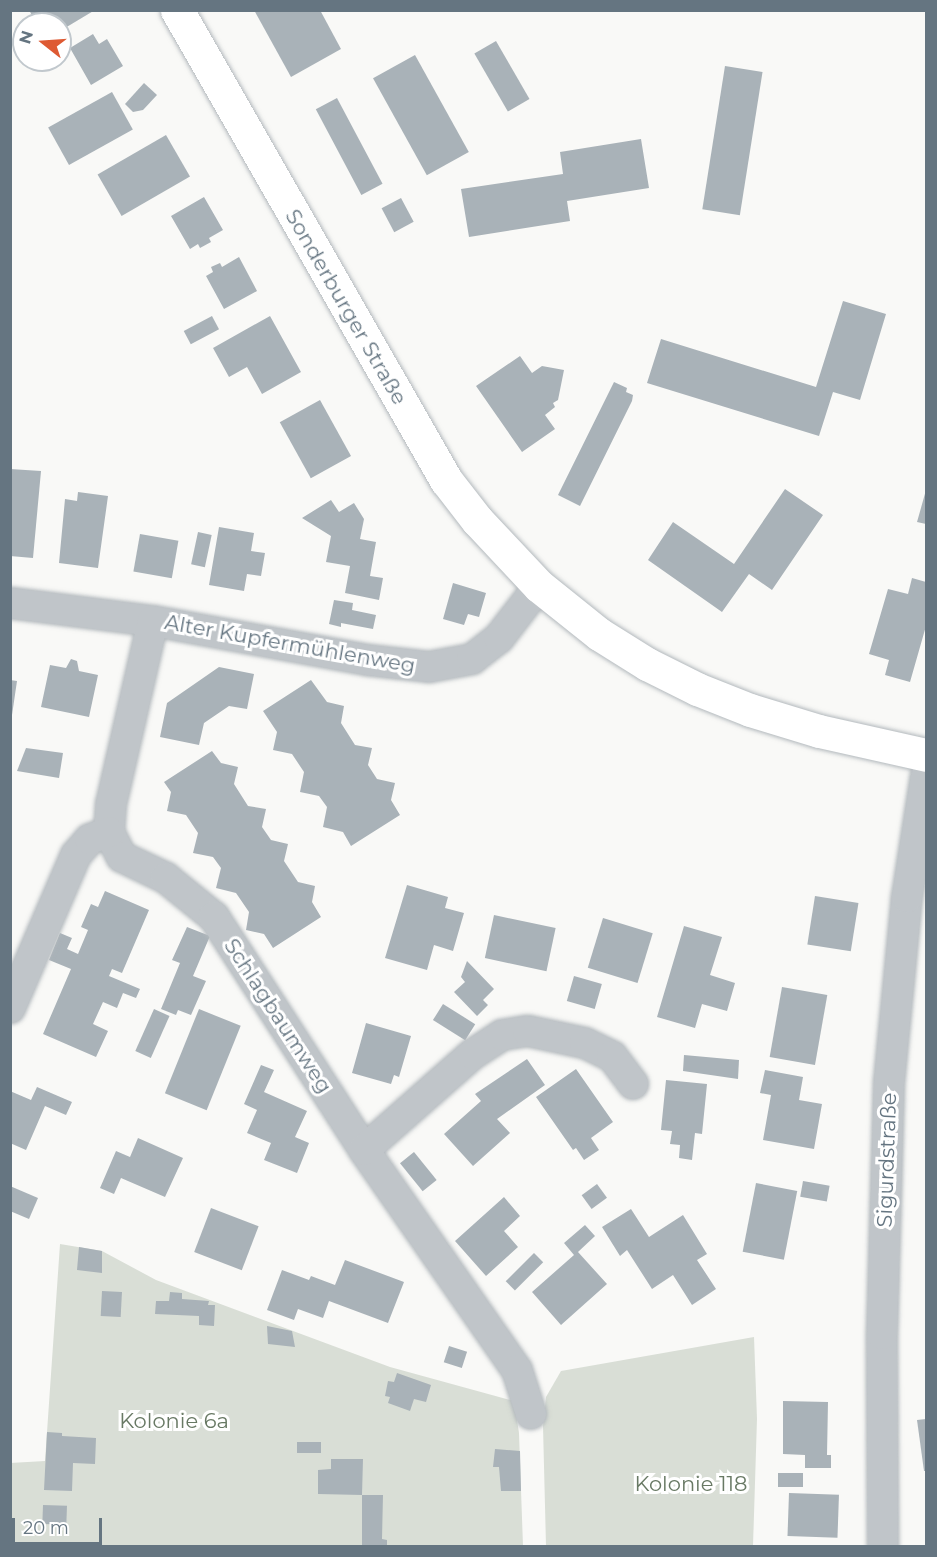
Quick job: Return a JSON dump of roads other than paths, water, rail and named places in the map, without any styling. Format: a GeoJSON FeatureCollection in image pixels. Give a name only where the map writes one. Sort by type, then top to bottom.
{"type":"FeatureCollection","features":[{"type":"Feature","properties":{"kind":"street","name":"Sonderburger Straße"},"geometry":{"type":"LineString","coordinates":[[177,10],[446,480],[477,520],[539,586]]}},
{"type":"Feature","properties":{"kind":"street","name":"Alter Kupfermühlenweg"},"geometry":{"type":"LineString","coordinates":[[10,603],[153,621],[367,660],[429,667],[472,659],[500,638],[539,586]]}},
{"type":"Feature","properties":{"kind":"street"},"geometry":{"type":"LineString","coordinates":[[539,586],[599,634],[647,664],[697,689],[750,710],[819,731],[927,755]]}},
{"type":"Feature","properties":{"kind":"street"},"geometry":{"type":"LineString","coordinates":[[10,1008],[75,855],[90,839],[109,832],[111,804],[153,621]]}},
{"type":"Feature","properties":{"kind":"street","name":"Sigurdstraße"},"geometry":{"type":"LineString","coordinates":[[883,1546],[882,1334],[889,1083],[907,897],[927,776]]}},
{"type":"Feature","properties":{"kind":"street","name":"Schlagbaumweg"},"geometry":{"type":"LineString","coordinates":[[109,832],[122,856],[166,878],[214,917],[364,1150],[517,1370],[531,1414]]}},
{"type":"Feature","properties":{"kind":"street"},"geometry":{"type":"LineString","coordinates":[[364,1150],[473,1054],[502,1035],[528,1031],[585,1043],[612,1056],[633,1084]]}},
{"type":"Feature","properties":{"kind":"park label","name":"Kolonie 6a"},"geometry":{"type":"Point","coordinates":[174,1421]}},
{"type":"Feature","properties":{"kind":"park label","name":"Kolonie 118"},"geometry":{"type":"Point","coordinates":[691,1484]}}]}
